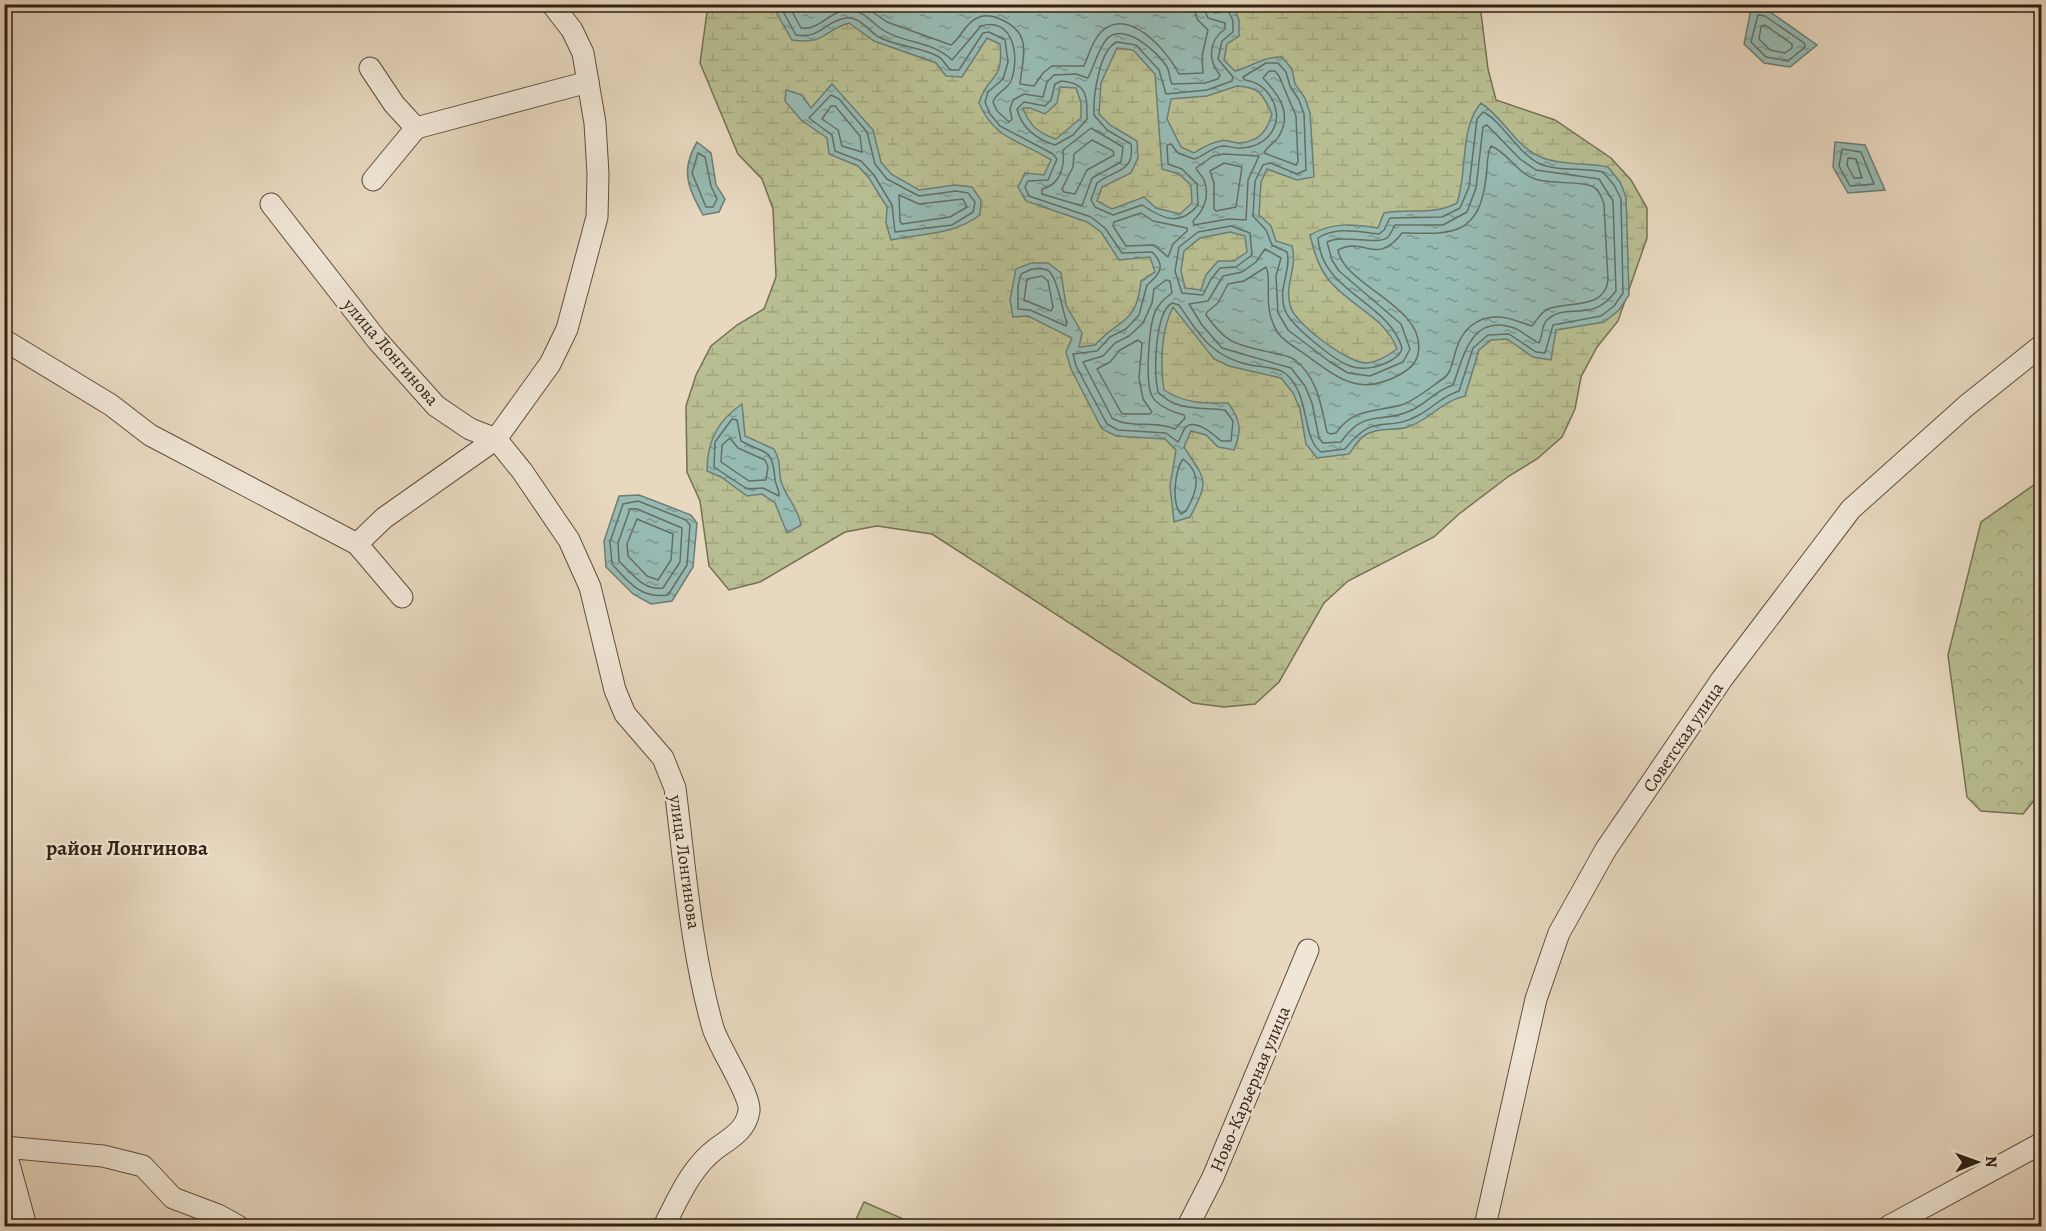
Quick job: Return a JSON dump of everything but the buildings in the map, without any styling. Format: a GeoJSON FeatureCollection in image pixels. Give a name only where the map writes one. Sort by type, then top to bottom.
{"type":"FeatureCollection","features":[{"type":"Feature","properties":{"kind":"street"},"geometry":{"type":"LineString","coordinates":[[357,544],[384,518],[496,439],[550,364],[567,329],[581,284],[597,217],[595,123],[583,53],[572,30],[552,4]]}},
{"type":"Feature","properties":{"kind":"street"},"geometry":{"type":"LineString","coordinates":[[370,68],[394,104],[417,128]]}},
{"type":"Feature","properties":{"kind":"street"},"geometry":{"type":"LineString","coordinates":[[373,180],[417,128],[588,82]]}},
{"type":"Feature","properties":{"kind":"street","name":"улица Лонгинова"},"geometry":{"type":"LineString","coordinates":[[271,204],[377,340],[436,406],[470,429],[496,439],[522,471],[569,540],[590,587],[615,690],[625,714],[663,759],[675,788],[705,999],[716,1041],[746,1096],[749,1109],[744,1124],[732,1139],[716,1148],[693,1173],[664,1227]]}},
{"type":"Feature","properties":{"kind":"street"},"geometry":{"type":"LineString","coordinates":[[4,340],[111,405],[150,435],[357,544],[402,597]]}},
{"type":"Feature","properties":{"kind":"street","name":"Советская улица"},"geometry":{"type":"LineString","coordinates":[[1485,1227],[1536,999],[1559,933],[1606,849],[1722,679],[1851,509],[1966,406],[2042,345]]}},
{"type":"Feature","properties":{"kind":"street","name":"Ново-Карьерная улица"},"geometry":{"type":"LineString","coordinates":[[1188,1227],[1213,1177],[1308,951]]}},
{"type":"Feature","properties":{"kind":"street"},"geometry":{"type":"LineString","coordinates":[[1888,1227],[2042,1143]]}},
{"type":"Feature","properties":{"kind":"street"},"geometry":{"type":"LineString","coordinates":[[26,1227],[5,1147],[103,1156],[143,1166],[173,1198],[218,1215],[238,1227]]}},
{"type":"Feature","properties":{"kind":"green space"},"geometry":{"type":"Polygon","coordinates":[[[708,5],[1480,5],[1488,69],[1496,100],[1555,120],[1611,158],[1631,180],[1647,208],[1647,238],[1618,321],[1597,347],[1581,377],[1575,409],[1562,437],[1537,459],[1509,476],[1459,514],[1434,537],[1348,581],[1324,603],[1279,682],[1255,704],[1224,707],[1193,703],[932,534],[877,526],[845,532],[760,582],[729,590],[709,566],[700,501],[687,472],[686,406],[696,375],[711,346],[737,325],[764,309],[776,277],[773,209],[762,179],[738,154],[700,63],[708,5]]]}},
{"type":"Feature","properties":{"kind":"green space"},"geometry":{"type":"Polygon","coordinates":[[[2041,480],[2041,782],[2036,798],[2023,814],[1981,811],[1967,797],[1948,655],[1981,522],[2041,480]]]}},
{"type":"Feature","properties":{"kind":"green space"},"geometry":{"type":"Polygon","coordinates":[[[864,1202],[908,1221],[905,1226],[853,1226],[864,1202]]]}},
{"type":"Feature","properties":{"kind":"water"},"geometry":{"type":"Polygon","coordinates":[[[1209,4],[1217,8],[1233,5],[1239,20],[1239,36],[1227,44],[1224,60],[1235,71],[1263,60],[1282,57],[1292,69],[1295,84],[1305,98],[1310,113],[1314,177],[1297,180],[1267,169],[1261,182],[1259,215],[1271,226],[1276,241],[1292,246],[1293,262],[1289,292],[1291,308],[1303,324],[1324,342],[1359,362],[1375,361],[1397,349],[1384,328],[1328,279],[1319,264],[1310,235],[1343,225],[1378,228],[1384,213],[1430,211],[1457,203],[1470,125],[1481,103],[1534,154],[1559,162],[1608,167],[1620,182],[1626,197],[1629,295],[1619,310],[1604,322],[1556,330],[1551,360],[1533,357],[1507,339],[1491,340],[1479,350],[1465,396],[1449,402],[1416,424],[1367,434],[1359,440],[1349,454],[1317,458],[1306,444],[1300,409],[1293,393],[1281,378],[1229,366],[1214,359],[1173,307],[1166,326],[1162,348],[1164,390],[1187,400],[1203,403],[1228,403],[1236,415],[1239,426],[1234,450],[1218,447],[1206,435],[1191,431],[1184,447],[1201,474],[1203,487],[1190,517],[1174,522],[1170,486],[1176,450],[1165,439],[1116,436],[1102,429],[1071,369],[1066,352],[1072,338],[1028,316],[1013,317],[1010,300],[1016,269],[1031,263],[1048,263],[1061,273],[1066,305],[1082,333],[1079,347],[1095,345],[1131,313],[1136,306],[1141,281],[1155,272],[1150,257],[1119,260],[1101,232],[1087,222],[1026,201],[1018,187],[1025,173],[1044,175],[1051,160],[1000,132],[985,115],[979,103],[1000,66],[1000,44],[987,38],[962,77],[946,76],[936,63],[874,41],[849,23],[818,39],[792,40],[772,5],[1209,4]],[[1117,48],[1101,83],[1099,114],[1110,125],[1137,141],[1138,158],[1131,173],[1102,187],[1097,201],[1112,209],[1144,197],[1156,208],[1180,214],[1192,203],[1191,185],[1179,174],[1162,169],[1155,74],[1133,50],[1117,48]],[[1237,86],[1207,96],[1171,99],[1167,119],[1181,147],[1194,153],[1220,141],[1246,142],[1257,138],[1268,126],[1272,114],[1266,101],[1255,90],[1237,86]],[[1060,87],[1057,103],[1045,114],[1030,108],[1023,108],[1035,128],[1056,139],[1081,118],[1081,103],[1076,88],[1060,87]],[[1230,232],[1200,238],[1184,251],[1181,271],[1185,288],[1201,290],[1206,275],[1218,261],[1234,261],[1247,252],[1245,236],[1230,232]]]}},
{"type":"Feature","properties":{"kind":"water"},"geometry":{"type":"Polygon","coordinates":[[[1751,9],[1766,9],[1817,45],[1790,67],[1764,63],[1744,44],[1751,9]]]}},
{"type":"Feature","properties":{"kind":"water"},"geometry":{"type":"Polygon","coordinates":[[[832,84],[873,130],[881,162],[891,174],[919,190],[955,185],[972,187],[981,200],[980,215],[970,222],[949,230],[891,240],[886,223],[887,207],[869,178],[858,166],[829,154],[827,138],[801,120],[785,101],[786,90],[802,95],[811,108],[832,84]]]}},
{"type":"Feature","properties":{"kind":"water"},"geometry":{"type":"Polygon","coordinates":[[[697,142],[711,153],[716,185],[725,199],[719,212],[703,215],[690,187],[687,170],[697,142]]]}},
{"type":"Feature","properties":{"kind":"water"},"geometry":{"type":"Polygon","coordinates":[[[1835,142],[1865,145],[1885,190],[1848,193],[1833,167],[1835,142]]]}},
{"type":"Feature","properties":{"kind":"water"},"geometry":{"type":"Polygon","coordinates":[[[742,404],[745,436],[774,449],[778,458],[783,487],[799,518],[801,525],[787,533],[775,503],[762,494],[747,496],[721,477],[707,471],[707,460],[715,433],[726,418],[742,404]]]}},
{"type":"Feature","properties":{"kind":"water"},"geometry":{"type":"Polygon","coordinates":[[[639,495],[691,515],[697,523],[693,567],[672,601],[651,604],[633,594],[606,567],[604,541],[619,496],[639,495]]]}},
{"type":"Feature","properties":{"kind":"district","name":"район Лонгинова"},"geometry":{"type":"Point","coordinates":[127,848]}}]}
